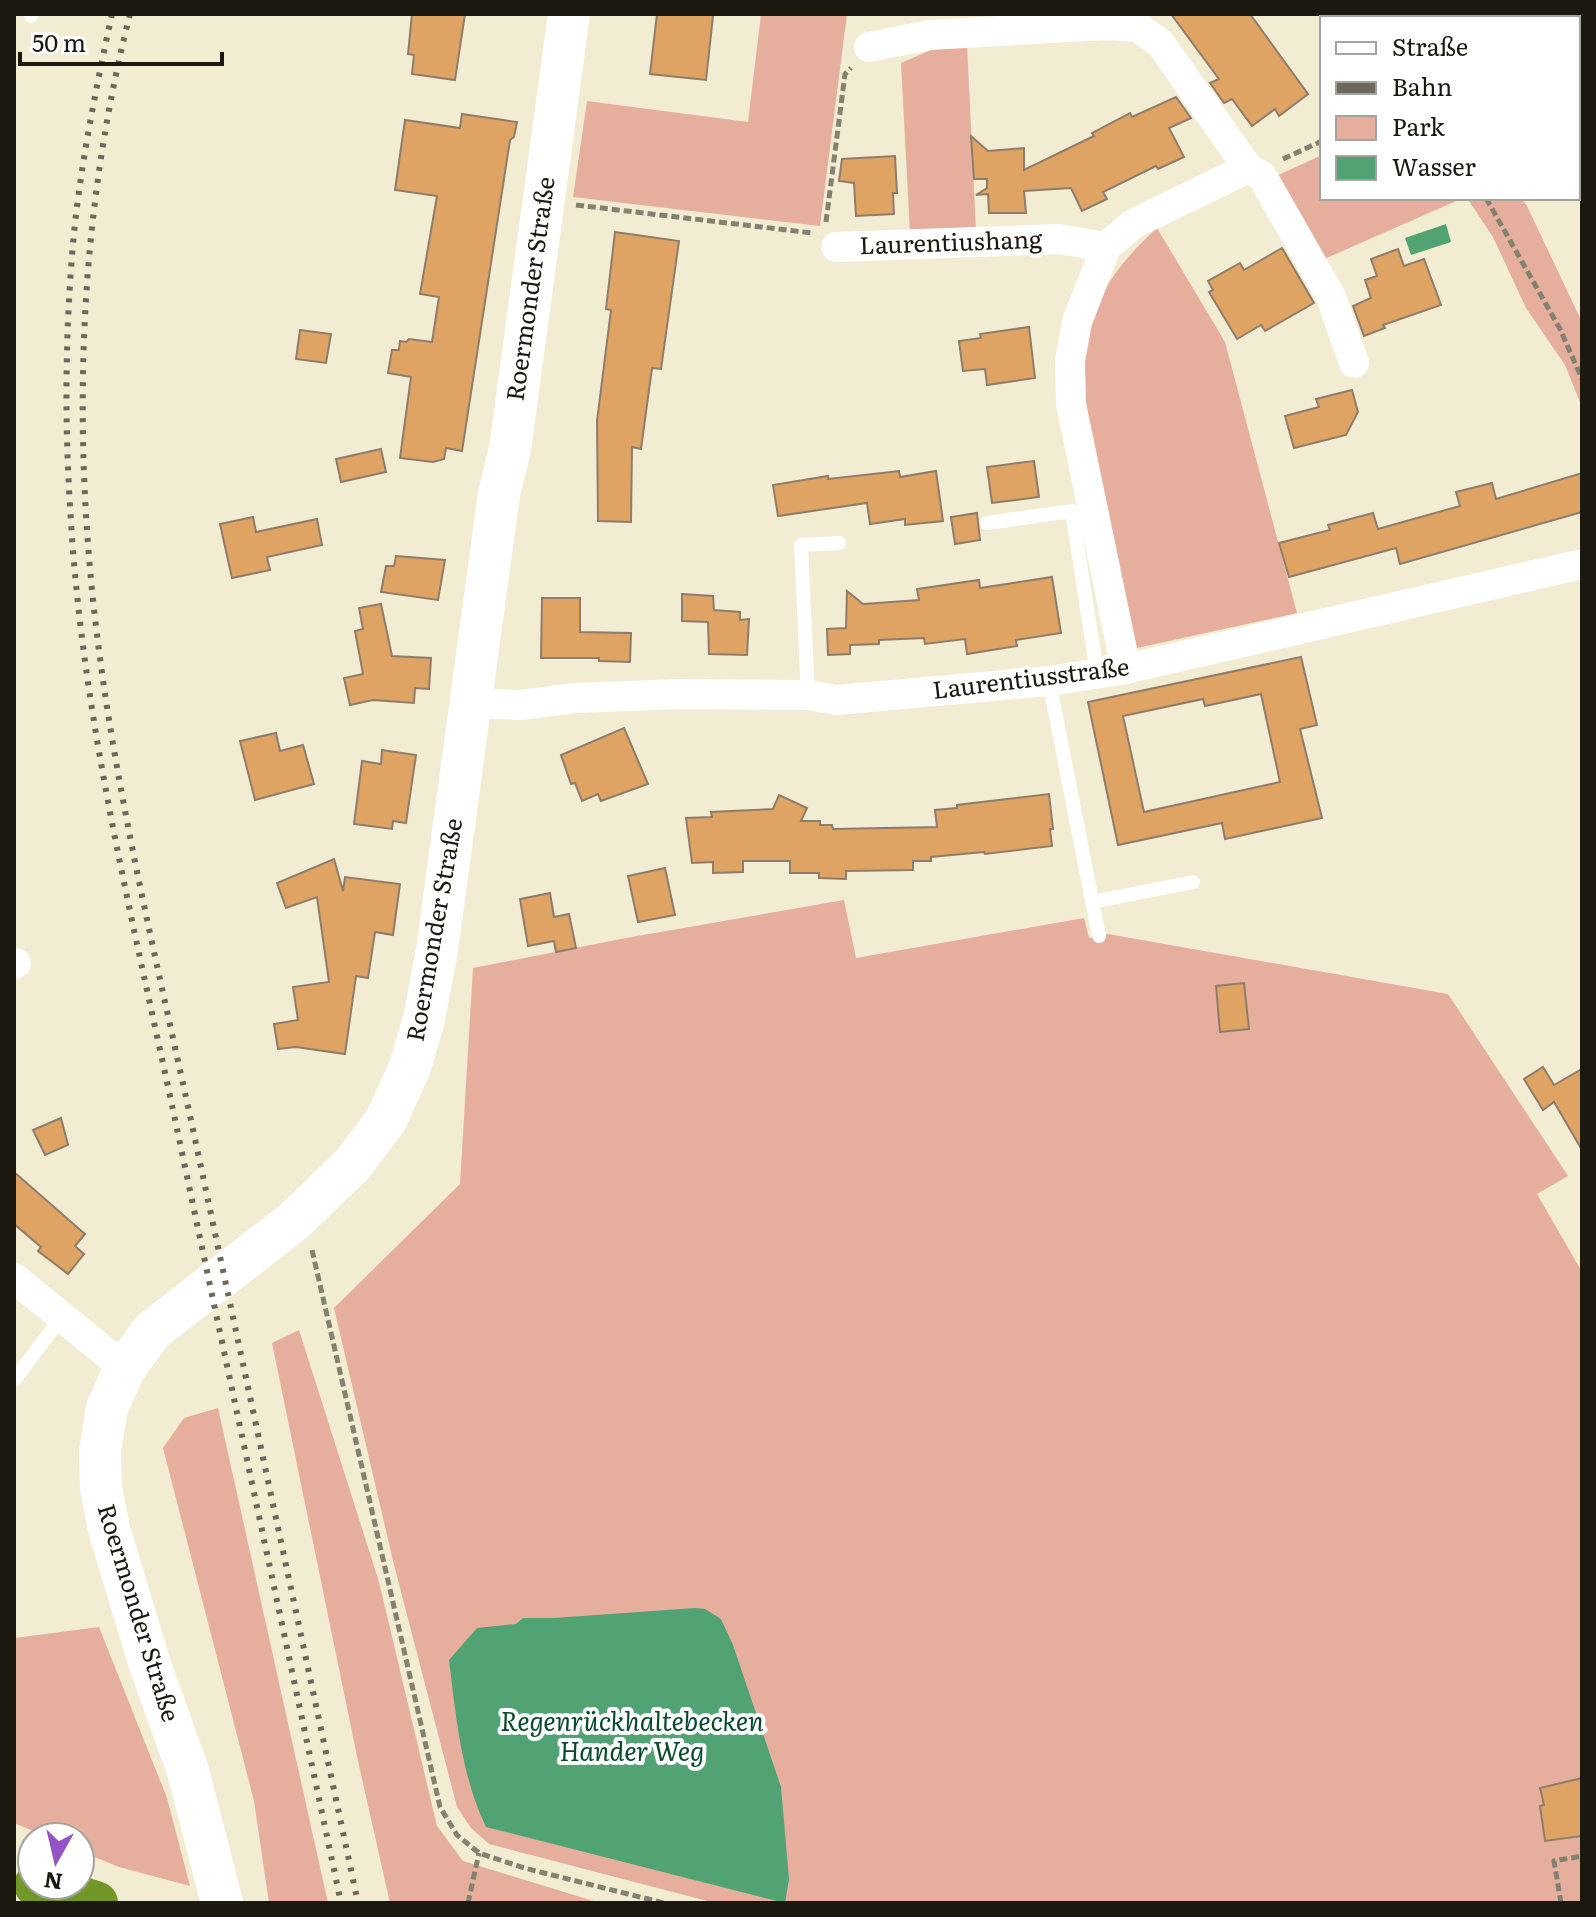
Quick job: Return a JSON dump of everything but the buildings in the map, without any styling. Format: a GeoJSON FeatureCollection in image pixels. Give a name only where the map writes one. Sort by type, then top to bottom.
{"type":"FeatureCollection","features":[{"type":"Feature","properties":{"kind":"main road","name":"Roermonder Straße"},"geometry":{"type":"LineString","coordinates":[[222,1903],[188,1771],[150,1665],[109,1529],[101,1488],[100,1451],[107,1408],[134,1354],[152,1331],[298,1218],[353,1164],[386,1120],[418,1043],[437,950],[569,14]]}},
{"type":"Feature","properties":{"kind":"street"},"geometry":{"type":"LineString","coordinates":[[869,47],[930,35],[1105,25],[1138,27],[1161,44],[1248,168],[1262,176],[1331,297],[1354,363]]}},
{"type":"Feature","properties":{"kind":"street"},"geometry":{"type":"LineString","coordinates":[[1112,671],[1071,404],[1070,361],[1077,322],[1106,247],[1133,224],[1248,168]]}},
{"type":"Feature","properties":{"kind":"street","name":"Laurentiushang"},"geometry":{"type":"LineString","coordinates":[[831,241],[1059,239],[1106,247]]}},
{"type":"Feature","properties":{"kind":"street","name":"Laurentiusstraße"},"geometry":{"type":"LineString","coordinates":[[471,703],[521,705],[575,698],[682,694],[808,695],[837,700],[1049,681],[1112,671],[1582,564]]}},
{"type":"Feature","properties":{"kind":"street"},"geometry":{"type":"LineString","coordinates":[[14,1278],[61,1318],[134,1354]]}},
{"type":"Feature","properties":{"kind":"lane"},"geometry":{"type":"LineString","coordinates":[[987,523],[1072,511],[1112,671]]}},
{"type":"Feature","properties":{"kind":"lane"},"geometry":{"type":"LineString","coordinates":[[808,695],[801,545],[839,543]]}},
{"type":"Feature","properties":{"kind":"lane"},"geometry":{"type":"LineString","coordinates":[[1049,681],[1099,936]]}},
{"type":"Feature","properties":{"kind":"lane"},"geometry":{"type":"LineString","coordinates":[[1092,902],[1193,882]]}},
{"type":"Feature","properties":{"kind":"lane"},"geometry":{"type":"LineString","coordinates":[[14,1380],[61,1318]]}},
{"type":"Feature","properties":{"kind":"path","name":"Laurentiushang"},"geometry":{"type":"LineString","coordinates":[[831,241],[845,74],[869,47]]}},
{"type":"Feature","properties":{"kind":"path"},"geometry":{"type":"LineString","coordinates":[[543,200],[831,241]]}},
{"type":"Feature","properties":{"kind":"path"},"geometry":{"type":"LineString","coordinates":[[1487,200],[1560,329],[1582,379]]}},
{"type":"Feature","properties":{"kind":"path"},"geometry":{"type":"LineString","coordinates":[[298,1218],[440,1807],[457,1835],[479,1853],[524,1868],[664,1903]]}},
{"type":"Feature","properties":{"kind":"path"},"geometry":{"type":"LineString","coordinates":[[468,1903],[479,1853]]}},
{"type":"Feature","properties":{"kind":"path"},"geometry":{"type":"LineString","coordinates":[[1561,1903],[1554,1861],[1582,1856]]}},
{"type":"Feature","properties":{"kind":"green space"},"geometry":{"type":"Polygon","coordinates":[[[761,14],[847,14],[820,226],[573,197],[587,101],[748,122],[761,14]]]}},
{"type":"Feature","properties":{"kind":"green space"},"geometry":{"type":"Polygon","coordinates":[[[967,45],[976,230],[910,233],[901,63],[940,46],[967,45]]]}},
{"type":"Feature","properties":{"kind":"green space"},"geometry":{"type":"Polygon","coordinates":[[[1320,156],[1320,200],[1458,200],[1322,260],[1274,177],[1320,156]]]}},
{"type":"Feature","properties":{"kind":"green space"},"geometry":{"type":"Polygon","coordinates":[[[1468,200],[1522,200],[1582,322],[1582,407],[1565,365],[1526,308],[1493,237],[1468,200]]]}},
{"type":"Feature","properties":{"kind":"green space"},"geometry":{"type":"Polygon","coordinates":[[[1157,228],[1225,342],[1297,613],[1137,648],[1093,450],[1083,380],[1085,349],[1092,319],[1105,289],[1127,259],[1157,228]]]}},
{"type":"Feature","properties":{"kind":"green space"},"geometry":{"type":"Polygon","coordinates":[[[844,900],[856,958],[1084,918],[1089,938],[1108,934],[1448,994],[1568,1176],[1537,1194],[1582,1272],[1582,1903],[715,1903],[489,1844],[471,1828],[457,1807],[394,1565],[334,1308],[460,1184],[473,968],[844,900]]]}},
{"type":"Feature","properties":{"kind":"green space"},"geometry":{"type":"Polygon","coordinates":[[[299,1330],[379,1582],[437,1826],[463,1861],[600,1903],[390,1903],[272,1343],[299,1330]]]}},
{"type":"Feature","properties":{"kind":"green space"},"geometry":{"type":"Polygon","coordinates":[[[218,1408],[328,1903],[269,1903],[254,1801],[163,1448],[184,1418],[218,1408]]]}},
{"type":"Feature","properties":{"kind":"green space"},"geometry":{"type":"Polygon","coordinates":[[[99,1627],[167,1798],[190,1886],[96,1858],[96,1821],[14,1823],[14,1638],[99,1627]]]}},
{"type":"Feature","properties":{"kind":"water"},"geometry":{"type":"Polygon","coordinates":[[[1446,224],[1451,242],[1411,255],[1405,238],[1446,224]]]}},
{"type":"Feature","properties":{"kind":"water","name":"Regenrückhaltebecken Hander Weg"},"geometry":{"type":"Polygon","coordinates":[[[705,1609],[721,1619],[733,1645],[781,1787],[789,1879],[785,1903],[486,1827],[471,1787],[461,1745],[449,1660],[477,1628],[516,1624],[523,1618],[705,1609]]]}},
{"type":"Feature","properties":{"kind":"railway"},"geometry":{"type":"LineString","coordinates":[[112,14],[82,171],[69,297],[67,447],[78,601],[100,758],[115,836],[341,1903]]}},
{"type":"Feature","properties":{"kind":"railway"},"geometry":{"type":"LineString","coordinates":[[130,14],[100,163],[85,314],[84,466],[95,618],[114,749],[139,879],[358,1903]]}}]}
